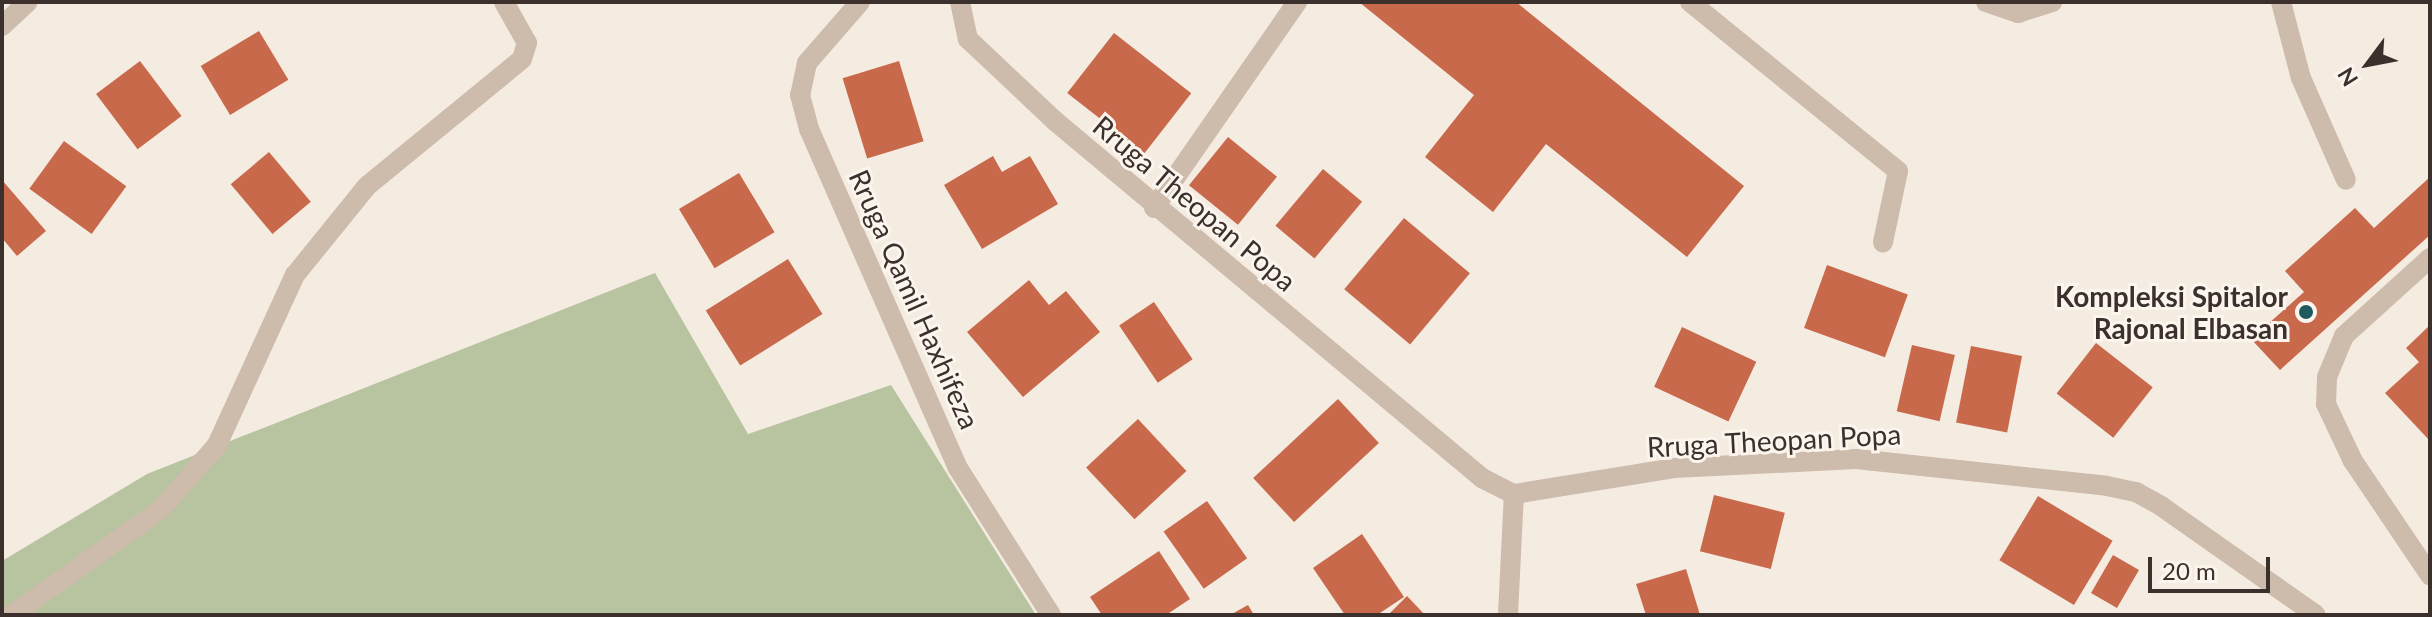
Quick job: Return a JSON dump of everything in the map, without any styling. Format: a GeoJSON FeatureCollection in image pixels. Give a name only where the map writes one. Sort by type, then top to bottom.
{"type":"FeatureCollection","features":[{"type":"Feature","properties":{"kind":"street"},"geometry":{"type":"LineString","coordinates":[[2,26],[28,2]]}},
{"type":"Feature","properties":{"kind":"street"},"geometry":{"type":"LineString","coordinates":[[12,615],[161,509],[217,445],[295,275],[367,186],[522,59],[527,43],[504,2]]}},
{"type":"Feature","properties":{"kind":"street","name":"Rruga Qamil Haxhifeza"},"geometry":{"type":"LineString","coordinates":[[860,2],[807,63],[800,95],[809,129],[958,468],[1051,615]]}},
{"type":"Feature","properties":{"kind":"street","name":"Rruga Theopan Popa"},"geometry":{"type":"LineString","coordinates":[[960,2],[968,39],[1154,208],[1482,478],[1514,494],[1674,468],[1856,459],[2107,486],[2136,492],[2161,506],[2316,615]]}},
{"type":"Feature","properties":{"kind":"street"},"geometry":{"type":"LineString","coordinates":[[1154,208],[1297,2]]}},
{"type":"Feature","properties":{"kind":"street"},"geometry":{"type":"LineString","coordinates":[[1690,2],[1898,171],[1883,242]]}},
{"type":"Feature","properties":{"kind":"street"},"geometry":{"type":"LineString","coordinates":[[1986,2],[2018,13],[2052,2]]}},
{"type":"Feature","properties":{"kind":"street"},"geometry":{"type":"LineString","coordinates":[[2281,2],[2301,78],[2346,180]]}},
{"type":"Feature","properties":{"kind":"street"},"geometry":{"type":"LineString","coordinates":[[2430,258],[2344,336],[2327,377],[2326,404],[2353,461],[2430,575]]}},
{"type":"Feature","properties":{"kind":"street"},"geometry":{"type":"LineString","coordinates":[[1508,615],[1514,494]]}},
{"type":"Feature","properties":{"kind":"green space"},"geometry":{"type":"Polygon","coordinates":[[[655,273],[748,434],[891,385],[1036,615],[2,615],[2,561],[147,474],[655,273]]]}},
{"type":"Feature","properties":{"kind":"building"},"geometry":{"type":"Polygon","coordinates":[[[1359,2],[1516,2],[1744,186],[1687,257],[1546,144],[1493,212],[1425,157],[1474,95],[1359,2]]]}},
{"type":"Feature","properties":{"kind":"building"},"geometry":{"type":"Polygon","coordinates":[[[259,31],[288,80],[230,115],[201,66],[259,31]]]}},
{"type":"Feature","properties":{"kind":"building"},"geometry":{"type":"Polygon","coordinates":[[[1114,33],[1191,93],[1144,153],[1067,93],[1114,33]]]}},
{"type":"Feature","properties":{"kind":"building"},"geometry":{"type":"Polygon","coordinates":[[[140,61],[182,116],[138,149],[96,94],[140,61]]]}},
{"type":"Feature","properties":{"kind":"building"},"geometry":{"type":"Polygon","coordinates":[[[899,61],[924,141],[867,159],[843,78],[899,61]]]}},
{"type":"Feature","properties":{"kind":"building"},"geometry":{"type":"Polygon","coordinates":[[[1228,137],[1277,177],[1238,225],[1189,185],[1228,137]]]}},
{"type":"Feature","properties":{"kind":"building"},"geometry":{"type":"Polygon","coordinates":[[[64,141],[126,186],[92,234],[29,189],[64,141]]]}},
{"type":"Feature","properties":{"kind":"building"},"geometry":{"type":"Polygon","coordinates":[[[269,152],[311,202],[272,234],[231,184],[269,152]]]}},
{"type":"Feature","properties":{"kind":"building"},"geometry":{"type":"Polygon","coordinates":[[[993,156],[1002,172],[1030,156],[1058,204],[982,249],[944,185],[993,156]]]}},
{"type":"Feature","properties":{"kind":"building"},"geometry":{"type":"Polygon","coordinates":[[[1323,169],[1362,202],[1315,258],[1275,226],[1323,169]]]}},
{"type":"Feature","properties":{"kind":"building"},"geometry":{"type":"Polygon","coordinates":[[[739,173],[775,232],[715,268],[679,209],[739,173]]]}},
{"type":"Feature","properties":{"kind":"building"},"geometry":{"type":"Polygon","coordinates":[[[2430,177],[2430,235],[2280,370],[2251,339],[2304,292],[2285,271],[2355,208],[2374,228],[2430,177]]]}},
{"type":"Feature","properties":{"kind":"building"},"geometry":{"type":"Polygon","coordinates":[[[2,180],[46,231],[17,256],[2,238],[2,180]]]}},
{"type":"Feature","properties":{"kind":"building"},"geometry":{"type":"Polygon","coordinates":[[[1404,218],[1470,273],[1410,345],[1344,289],[1404,218]]]}},
{"type":"Feature","properties":{"kind":"building"},"geometry":{"type":"Polygon","coordinates":[[[788,259],[822,314],[740,366],[706,310],[788,259]]]}},
{"type":"Feature","properties":{"kind":"building"},"geometry":{"type":"Polygon","coordinates":[[[1827,265],[1908,294],[1885,357],[1804,328],[1827,265]]]}},
{"type":"Feature","properties":{"kind":"building"},"geometry":{"type":"Polygon","coordinates":[[[1029,280],[1049,305],[1066,291],[1100,332],[1023,397],[967,332],[1029,280]]]}},
{"type":"Feature","properties":{"kind":"building"},"geometry":{"type":"Polygon","coordinates":[[[1154,302],[1193,359],[1158,383],[1119,325],[1154,302]]]}},
{"type":"Feature","properties":{"kind":"building"},"geometry":{"type":"Polygon","coordinates":[[[2430,325],[2430,441],[2385,393],[2419,362],[2406,348],[2430,325]]]}},
{"type":"Feature","properties":{"kind":"building"},"geometry":{"type":"Polygon","coordinates":[[[1682,327],[1756,362],[1728,421],[1654,387],[1682,327]]]}},
{"type":"Feature","properties":{"kind":"building"},"geometry":{"type":"Polygon","coordinates":[[[2096,343],[2153,387],[2113,438],[2057,393],[2096,343]]]}},
{"type":"Feature","properties":{"kind":"building"},"geometry":{"type":"Polygon","coordinates":[[[1912,345],[1955,355],[1940,421],[1897,411],[1912,345]]]}},
{"type":"Feature","properties":{"kind":"building"},"geometry":{"type":"Polygon","coordinates":[[[1971,346],[2022,356],[2007,432],[1956,423],[1971,346]]]}},
{"type":"Feature","properties":{"kind":"building"},"geometry":{"type":"Polygon","coordinates":[[[1338,399],[1379,443],[1294,522],[1253,478],[1338,399]]]}},
{"type":"Feature","properties":{"kind":"building"},"geometry":{"type":"Polygon","coordinates":[[[1138,419],[1186,471],[1134,519],[1086,467],[1138,419]]]}},
{"type":"Feature","properties":{"kind":"building"},"geometry":{"type":"Polygon","coordinates":[[[1714,495],[1785,513],[1771,569],[1700,551],[1714,495]]]}},
{"type":"Feature","properties":{"kind":"building"},"geometry":{"type":"Polygon","coordinates":[[[2038,496],[2113,541],[2074,605],[1999,560],[2038,496]]]}},
{"type":"Feature","properties":{"kind":"building"},"geometry":{"type":"Polygon","coordinates":[[[1207,501],[1247,558],[1204,589],[1164,531],[1207,501]]]}},
{"type":"Feature","properties":{"kind":"building"},"geometry":{"type":"Polygon","coordinates":[[[1362,534],[1404,597],[1377,615],[1345,615],[1313,568],[1362,534]]]}},
{"type":"Feature","properties":{"kind":"building"},"geometry":{"type":"Polygon","coordinates":[[[1159,551],[1190,599],[1166,615],[1102,615],[1090,597],[1159,551]]]}},
{"type":"Feature","properties":{"kind":"building"},"geometry":{"type":"Polygon","coordinates":[[[2113,555],[2139,570],[2117,608],[2091,593],[2113,555]]]}},
{"type":"Feature","properties":{"kind":"building"},"geometry":{"type":"Polygon","coordinates":[[[1686,569],[1700,615],[1646,615],[1636,584],[1686,569]]]}},
{"type":"Feature","properties":{"kind":"building"},"geometry":{"type":"Polygon","coordinates":[[[1407,596],[1425,615],[1388,615],[1407,596]]]}},
{"type":"Feature","properties":{"kind":"building"},"geometry":{"type":"Polygon","coordinates":[[[1248,605],[1254,615],[1230,615],[1248,605]]]}},
{"type":"Feature","properties":{"kind":"place","name":"Kompleksi Spitalor Rajonal Elbasan"},"geometry":{"type":"Point","coordinates":[2306,312]}}]}
